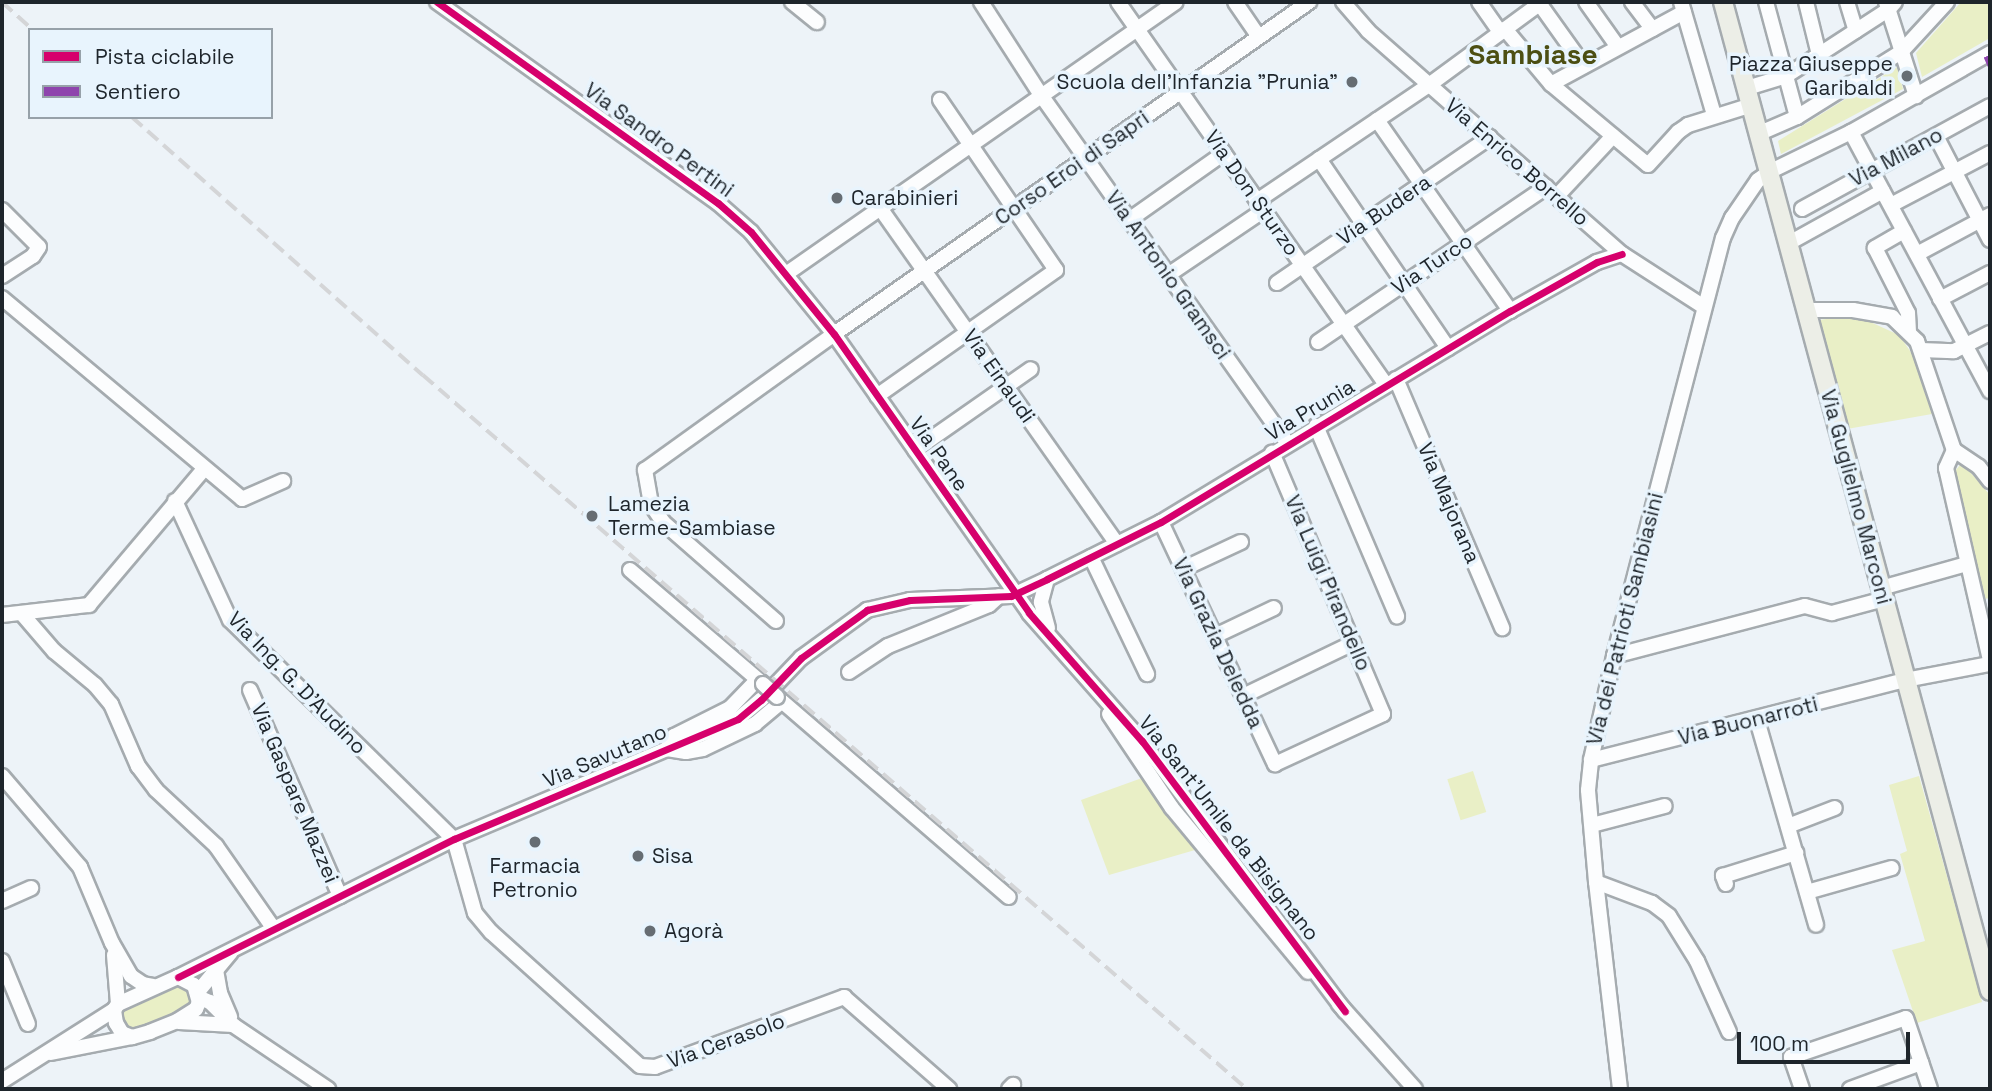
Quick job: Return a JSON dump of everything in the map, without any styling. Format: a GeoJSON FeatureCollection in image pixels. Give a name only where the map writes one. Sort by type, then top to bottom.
{"type":"FeatureCollection","features":[{"type":"Feature","properties":{"kind":"main road","name":"Via Guglielmo Marconi"},"geometry":{"type":"LineString","coordinates":[[1723,2],[1990,991]]}},
{"type":"Feature","properties":{"kind":"street","name":"Via Sandro Pertini"},"geometry":{"type":"LineString","coordinates":[[437,2],[718,203],[751,232],[834,334]]}},
{"type":"Feature","properties":{"kind":"street"},"geometry":{"type":"LineString","coordinates":[[792,2],[817,22]]}},
{"type":"Feature","properties":{"kind":"street","name":"Via Antonio Gramsci"},"geometry":{"type":"LineString","coordinates":[[981,2],[1041,95],[1287,443]]}},
{"type":"Feature","properties":{"kind":"street","name":"Via Don Sturzo"},"geometry":{"type":"LineString","coordinates":[[1118,2],[1343,324],[1391,382]]}},
{"type":"Feature","properties":{"kind":"street"},"geometry":{"type":"LineString","coordinates":[[786,274],[1176,2]]}},
{"type":"Feature","properties":{"kind":"street"},"geometry":{"type":"LineString","coordinates":[[1236,2],[1259,37]]}},
{"type":"Feature","properties":{"kind":"street","name":"Corso Eroi di Sapri"},"geometry":{"type":"LineString","coordinates":[[776,621],[663,522],[651,504],[645,470],[834,334],[1309,2]]}},
{"type":"Feature","properties":{"kind":"street","name":"Via Enrico Borrello"},"geometry":{"type":"LineString","coordinates":[[1343,2],[1361,24],[1622,254],[1704,307]]}},
{"type":"Feature","properties":{"kind":"street"},"geometry":{"type":"LineString","coordinates":[[1479,2],[1551,84],[1648,165],[1678,132],[1714,116],[1786,76],[1856,31],[1890,4],[1900,52],[1916,96]]}},
{"type":"Feature","properties":{"kind":"street"},"geometry":{"type":"LineString","coordinates":[[1586,2],[1618,47]]}},
{"type":"Feature","properties":{"kind":"street"},"geometry":{"type":"LineString","coordinates":[[1632,2],[1652,29]]}},
{"type":"Feature","properties":{"kind":"street"},"geometry":{"type":"LineString","coordinates":[[1766,2],[1797,117]]}},
{"type":"Feature","properties":{"kind":"street"},"geometry":{"type":"LineString","coordinates":[[1806,2],[1819,55]]}},
{"type":"Feature","properties":{"kind":"street"},"geometry":{"type":"LineString","coordinates":[[1847,2],[1856,31]]}},
{"type":"Feature","properties":{"kind":"street"},"geometry":{"type":"LineString","coordinates":[[1760,133],[1797,117],[1900,52],[1947,2]]}},
{"type":"Feature","properties":{"kind":"street"},"geometry":{"type":"LineString","coordinates":[[1168,275],[1319,159],[1429,85],[1535,4],[1584,66]]}},
{"type":"Feature","properties":{"kind":"street"},"geometry":{"type":"LineString","coordinates":[[1551,84],[1652,29],[1682,7],[1714,116]]}},
{"type":"Feature","properties":{"kind":"street","name":"Via dei Patrioti Sambiasini"},"geometry":{"type":"LineString","coordinates":[[1620,1089],[1595,882],[1588,790],[1591,760],[1614,656],[1704,307],[1732,218],[1758,180],[1989,58]]}},
{"type":"Feature","properties":{"kind":"street"},"geometry":{"type":"LineString","coordinates":[[877,396],[1056,270],[940,100]]}},
{"type":"Feature","properties":{"kind":"street","name":"Via Milano"},"geometry":{"type":"LineString","coordinates":[[1802,209],[1990,106]]}},
{"type":"Feature","properties":{"kind":"street"},"geometry":{"type":"LineString","coordinates":[[1377,120],[1510,311]]}},
{"type":"Feature","properties":{"kind":"street"},"geometry":{"type":"LineString","coordinates":[[1852,132],[1990,392]]}},
{"type":"Feature","properties":{"kind":"street","name":"Via Turco"},"geometry":{"type":"LineString","coordinates":[[1318,342],[1463,243],[1552,192],[1612,136]]}},
{"type":"Feature","properties":{"kind":"street"},"geometry":{"type":"LineString","coordinates":[[1936,136],[1955,172],[1985,218],[1990,240]]}},
{"type":"Feature","properties":{"kind":"street","name":"Via Budera"},"geometry":{"type":"LineString","coordinates":[[1277,283],[1490,137]]}},
{"type":"Feature","properties":{"kind":"street"},"geometry":{"type":"LineString","coordinates":[[1129,220],[1224,153]]}},
{"type":"Feature","properties":{"kind":"street"},"geometry":{"type":"LineString","coordinates":[[1891,205],[1990,153]]}},
{"type":"Feature","properties":{"kind":"street"},"geometry":{"type":"LineString","coordinates":[[1319,159],[1448,348]]}},
{"type":"Feature","properties":{"kind":"street"},"geometry":{"type":"LineString","coordinates":[[1788,243],[1883,191]]}},
{"type":"Feature","properties":{"kind":"street","name":"Via Einaudi"},"geometry":{"type":"LineString","coordinates":[[880,208],[1117,544]]}},
{"type":"Feature","properties":{"kind":"street"},"geometry":{"type":"LineString","coordinates":[[2,210],[39,247],[33,256],[2,276]]}},
{"type":"Feature","properties":{"kind":"street"},"geometry":{"type":"LineString","coordinates":[[1917,254],[1985,218]]}},
{"type":"Feature","properties":{"kind":"street"},"geometry":{"type":"LineString","coordinates":[[1905,231],[1875,248],[1908,313],[1909,331]]}},
{"type":"Feature","properties":{"kind":"street","name":"Via Prunia"},"geometry":{"type":"LineString","coordinates":[[999,596],[1016,594],[1161,522],[1287,443],[1510,311],[1597,262],[1622,254]]}},
{"type":"Feature","properties":{"kind":"street"},"geometry":{"type":"LineString","coordinates":[[1940,299],[1990,273]]}},
{"type":"Feature","properties":{"kind":"street"},"geometry":{"type":"LineString","coordinates":[[2,298],[242,499],[283,481]]}},
{"type":"Feature","properties":{"kind":"street"},"geometry":{"type":"LineString","coordinates":[[1805,310],[1880,313],[1892,317],[1909,331],[1921,350],[1954,450],[1946,468],[1990,662]]}},
{"type":"Feature","properties":{"kind":"street"},"geometry":{"type":"LineString","coordinates":[[1921,350],[1947,351],[1965,346],[1990,333]]}},
{"type":"Feature","properties":{"kind":"street","name":"Via Pane"},"geometry":{"type":"LineString","coordinates":[[834,334],[993,562],[1053,639]]}},
{"type":"Feature","properties":{"kind":"street"},"geometry":{"type":"LineString","coordinates":[[915,450],[1031,369]]}},
{"type":"Feature","properties":{"kind":"street","name":"Via Majorana"},"geometry":{"type":"LineString","coordinates":[[1391,382],[1502,628]]}},
{"type":"Feature","properties":{"kind":"street"},"geometry":{"type":"LineString","coordinates":[[1316,426],[1398,616]]}},
{"type":"Feature","properties":{"kind":"street"},"geometry":{"type":"LineString","coordinates":[[1954,450],[1984,466],[1990,481]]}},
{"type":"Feature","properties":{"kind":"street","name":"Via Luigi Pirandello"},"geometry":{"type":"LineString","coordinates":[[1272,453],[1383,714],[1275,764]]}},
{"type":"Feature","properties":{"kind":"street"},"geometry":{"type":"LineString","coordinates":[[7,615],[89,605],[204,469]]}},
{"type":"Feature","properties":{"kind":"street","name":"Via Ing. G. D'Audino"},"geometry":{"type":"LineString","coordinates":[[175,501],[230,620],[454,839]]}},
{"type":"Feature","properties":{"kind":"street","name":"Via Grazia Deledda"},"geometry":{"type":"LineString","coordinates":[[1161,522],[1275,764]]}},
{"type":"Feature","properties":{"kind":"street"},"geometry":{"type":"LineString","coordinates":[[1183,569],[1241,542]]}},
{"type":"Feature","properties":{"kind":"street"},"geometry":{"type":"LineString","coordinates":[[1091,557],[1147,674]]}},
{"type":"Feature","properties":{"kind":"street"},"geometry":{"type":"LineString","coordinates":[[977,597],[991,591],[997,583],[993,562]]}},
{"type":"Feature","properties":{"kind":"street"},"geometry":{"type":"LineString","coordinates":[[1614,656],[1805,606],[1832,612],[1967,564]]}},
{"type":"Feature","properties":{"kind":"street"},"geometry":{"type":"LineString","coordinates":[[631,570],[1009,897]]}},
{"type":"Feature","properties":{"kind":"street"},"geometry":{"type":"LineString","coordinates":[[1046,579],[1042,592],[1042,613],[1053,639]]}},
{"type":"Feature","properties":{"kind":"street"},"geometry":{"type":"LineString","coordinates":[[849,672],[888,646],[980,609],[999,596]]}},
{"type":"Feature","properties":{"kind":"street","name":"Via Savutano"},"geometry":{"type":"LineString","coordinates":[[43,1055],[152,986],[178,977],[454,839],[738,719],[761,701],[801,658],[867,610],[910,600],[999,596]]}},
{"type":"Feature","properties":{"kind":"street"},"geometry":{"type":"LineString","coordinates":[[1215,636],[1274,608]]}},
{"type":"Feature","properties":{"kind":"street"},"geometry":{"type":"LineString","coordinates":[[7,615],[103,694],[111,704],[138,766],[156,790],[216,846],[274,929]]}},
{"type":"Feature","properties":{"kind":"street","name":"Via Sant'Umile da Bisignano"},"geometry":{"type":"LineString","coordinates":[[1053,639],[1142,741],[1345,1011],[1415,1089]]}},
{"type":"Feature","properties":{"kind":"street"},"geometry":{"type":"LineString","coordinates":[[1243,696],[1353,643]]}},
{"type":"Feature","properties":{"kind":"street","name":"Via Buonarroti"},"geometry":{"type":"LineString","coordinates":[[1591,760],[1757,720],[1905,680],[1990,662]]}},
{"type":"Feature","properties":{"kind":"street"},"geometry":{"type":"LineString","coordinates":[[760,682],[730,708],[674,736],[667,749],[686,752],[703,749],[755,724],[780,699]]}},
{"type":"Feature","properties":{"kind":"street","name":"Via Gaspare Mazzei"},"geometry":{"type":"LineString","coordinates":[[250,690],[340,896]]}},
{"type":"Feature","properties":{"kind":"street"},"geometry":{"type":"LineString","coordinates":[[1757,720],[1816,925]]}},
{"type":"Feature","properties":{"kind":"street"},"geometry":{"type":"LineString","coordinates":[[2,776],[80,867],[112,943],[131,976],[152,986]]}},
{"type":"Feature","properties":{"kind":"street"},"geometry":{"type":"LineString","coordinates":[[1592,825],[1665,806]]}},
{"type":"Feature","properties":{"kind":"street"},"geometry":{"type":"LineString","coordinates":[[1788,826],[1835,808]]}},
{"type":"Feature","properties":{"kind":"street","name":"Via Cerasolo"},"geometry":{"type":"LineString","coordinates":[[454,839],[475,914],[640,1066],[654,1067],[844,997],[949,1089]]}},
{"type":"Feature","properties":{"kind":"street"},"geometry":{"type":"LineString","coordinates":[[1726,884],[1723,876],[1796,853]]}},
{"type":"Feature","properties":{"kind":"street"},"geometry":{"type":"LineString","coordinates":[[1807,892],[1892,868]]}},
{"type":"Feature","properties":{"kind":"street"},"geometry":{"type":"LineString","coordinates":[[1595,882],[1652,903],[1669,916],[1697,961],[1729,1032]]}},
{"type":"Feature","properties":{"kind":"street"},"geometry":{"type":"LineString","coordinates":[[2,901],[31,888]]}},
{"type":"Feature","properties":{"kind":"street"},"geometry":{"type":"LineString","coordinates":[[112,943],[118,974],[116,1023],[122,1033],[132,1037]]}},
{"type":"Feature","properties":{"kind":"street"},"geometry":{"type":"LineString","coordinates":[[2,1081],[43,1055],[132,1037],[177,1021],[196,1009],[198,995],[237,946]]}},
{"type":"Feature","properties":{"kind":"street"},"geometry":{"type":"LineString","coordinates":[[2,961],[28,1024]]}},
{"type":"Feature","properties":{"kind":"street"},"geometry":{"type":"LineString","coordinates":[[216,971],[220,993],[233,1025]]}},
{"type":"Feature","properties":{"kind":"street"},"geometry":{"type":"LineString","coordinates":[[178,977],[194,985],[198,995],[210,1002],[233,1025],[328,1089]]}},
{"type":"Feature","properties":{"kind":"street"},"geometry":{"type":"LineString","coordinates":[[1802,1089],[1791,1057],[1906,1018],[1930,1089]]}},
{"type":"Feature","properties":{"kind":"street"},"geometry":{"type":"LineString","coordinates":[[177,1021],[233,1025]]}},
{"type":"Feature","properties":{"kind":"street"},"geometry":{"type":"LineString","coordinates":[[1850,1089],[1921,1063]]}},
{"type":"Feature","properties":{"kind":"green space"},"geometry":{"type":"Polygon","coordinates":[[[1961,2],[1990,2],[1990,38],[1922,77],[1916,53],[1961,2]]]}},
{"type":"Feature","properties":{"kind":"green space"},"geometry":{"type":"Polygon","coordinates":[[[1897,67],[1903,89],[1781,154],[1778,141],[1897,67]]]}},
{"type":"Feature","properties":{"kind":"green space"},"geometry":{"type":"Polygon","coordinates":[[[1819,320],[1866,320],[1899,335],[1915,358],[1932,414],[1847,429],[1819,320]]]}},
{"type":"Feature","properties":{"kind":"green space"},"geometry":{"type":"Polygon","coordinates":[[[1960,465],[1965,466],[1990,495],[1990,598],[1984,599],[1958,487],[1955,471],[1960,465]]]}},
{"type":"Feature","properties":{"kind":"green space"},"geometry":{"type":"Polygon","coordinates":[[[1473,771],[1486,812],[1461,820],[1447,779],[1473,771]]]}},
{"type":"Feature","properties":{"kind":"green space"},"geometry":{"type":"Polygon","coordinates":[[[1919,776],[1982,1002],[1917,1023],[1892,950],[1925,941],[1900,854],[1907,851],[1889,785],[1919,776]]]}},
{"type":"Feature","properties":{"kind":"green space"},"geometry":{"type":"Polygon","coordinates":[[[1142,778],[1195,850],[1109,875],[1081,800],[1142,778]]]}},
{"type":"Feature","properties":{"kind":"green space"},"geometry":{"type":"Polygon","coordinates":[[[181,986],[190,989],[193,996],[192,1003],[178,1015],[137,1029],[123,1027],[120,1012],[124,1007],[168,988],[181,986]]]}},
{"type":"Feature","properties":{"kind":"railway"},"geometry":{"type":"LineString","coordinates":[[2,2],[31,28]]}},
{"type":"Feature","properties":{"kind":"railway"},"geometry":{"type":"LineString","coordinates":[[134,119],[423,375],[1247,1089]]}},
{"type":"Feature","properties":{"kind":"marked path"},"geometry":{"type":"LineString","coordinates":[[1986,56],[1990,65]]}},
{"type":"Feature","properties":{"kind":"cycle path"},"geometry":{"type":"LineString","coordinates":[[437,2],[718,203],[751,232],[834,334],[1029,613],[1142,741],[1345,1011]]}},
{"type":"Feature","properties":{"kind":"cycle path"},"geometry":{"type":"LineString","coordinates":[[178,977],[454,839],[738,719],[761,700],[801,658],[867,610],[910,600],[1011,596],[1161,522],[1510,311],[1597,262],[1622,254]]}},
{"type":"Feature","properties":{"kind":"place","name":"Piazza Giuseppe Garibaldi"},"geometry":{"type":"Point","coordinates":[1907,76]}},
{"type":"Feature","properties":{"kind":"place","name":"Scuola dell'Infanzia \"Prunia\""},"geometry":{"type":"Point","coordinates":[1352,82]}},
{"type":"Feature","properties":{"kind":"place","name":"Carabinieri"},"geometry":{"type":"Point","coordinates":[837,198]}},
{"type":"Feature","properties":{"kind":"place","name":"Lamezia Terme-Sambiase"},"geometry":{"type":"Point","coordinates":[592,516]}},
{"type":"Feature","properties":{"kind":"place","name":"Farmacia Petronio"},"geometry":{"type":"Point","coordinates":[535,842]}},
{"type":"Feature","properties":{"kind":"place","name":"Sisa"},"geometry":{"type":"Point","coordinates":[638,856]}},
{"type":"Feature","properties":{"kind":"place","name":"Agorà"},"geometry":{"type":"Point","coordinates":[650,931]}},
{"type":"Feature","properties":{"kind":"district","name":"Sambiase"},"geometry":{"type":"Point","coordinates":[1533,54]}}]}
